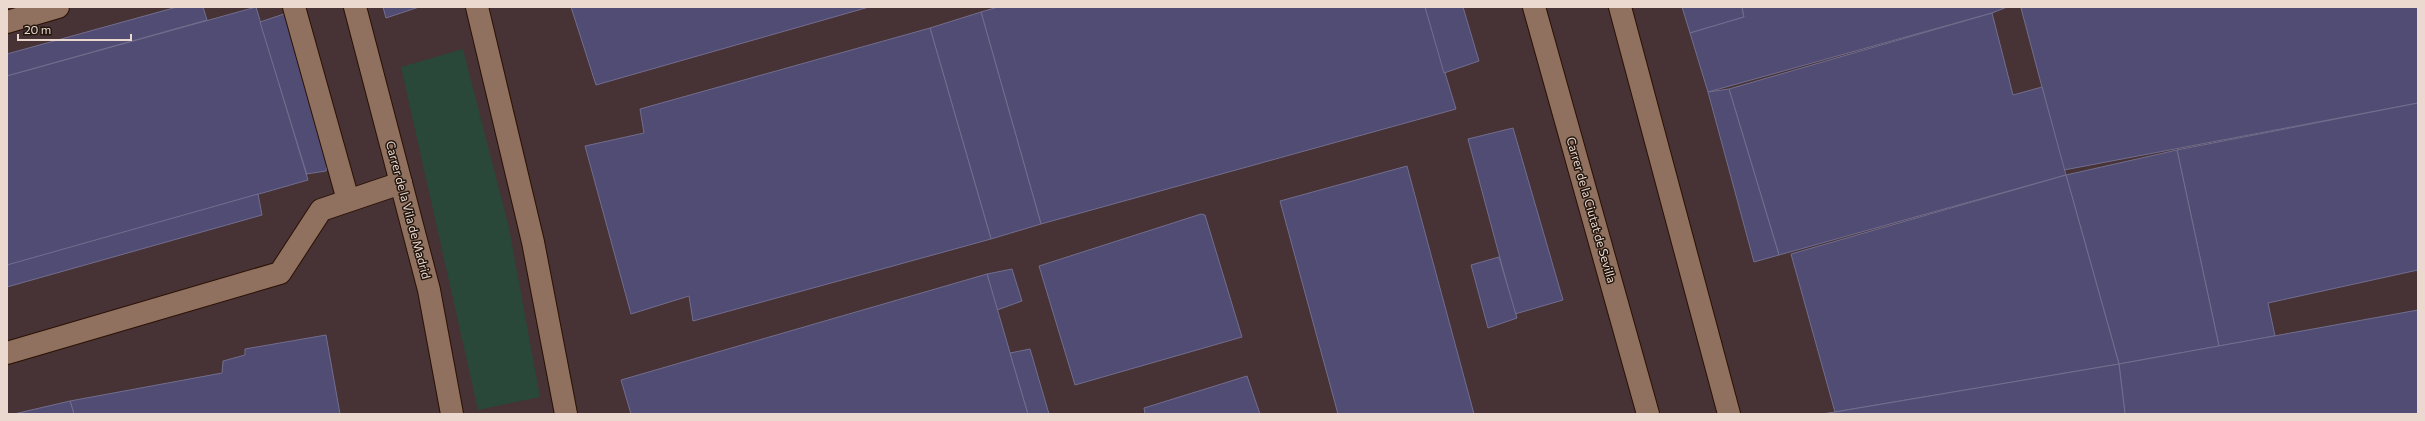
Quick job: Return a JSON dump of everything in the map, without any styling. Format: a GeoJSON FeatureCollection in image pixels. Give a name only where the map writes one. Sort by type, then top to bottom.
{"type":"FeatureCollection","features":[{"type":"Feature","properties":{"kind":"street"},"geometry":{"type":"LineString","coordinates":[[7,22],[58,7]]}},
{"type":"Feature","properties":{"kind":"street"},"geometry":{"type":"LineString","coordinates":[[294,7],[348,200]]}},
{"type":"Feature","properties":{"kind":"street","name":"Carrer de la Vila de Madrid"},"geometry":{"type":"LineString","coordinates":[[354,7],[429,290],[452,414]]}},
{"type":"Feature","properties":{"kind":"street"},"geometry":{"type":"LineString","coordinates":[[477,7],[533,242],[566,414]]}},
{"type":"Feature","properties":{"kind":"street","name":"Carrer de la Ciutat de Sevilla"},"geometry":{"type":"LineString","coordinates":[[1534,7],[1648,414]]}},
{"type":"Feature","properties":{"kind":"street"},"geometry":{"type":"LineString","coordinates":[[1620,7],[1730,414]]}},
{"type":"Feature","properties":{"kind":"street"},"geometry":{"type":"LineString","coordinates":[[7,353],[280,273],[321,210],[401,184]]}},
{"type":"Feature","properties":{"kind":"shaded area"},"geometry":{"type":"Polygon","coordinates":[[[7,7],[2418,7],[2418,414],[7,414],[7,7]]]}},
{"type":"Feature","properties":{"kind":"green space"},"geometry":{"type":"Polygon","coordinates":[[[463,49],[509,228],[540,397],[478,410],[401,67],[463,49]]]}},
{"type":"Feature","properties":{"kind":"building"},"geometry":{"type":"Polygon","coordinates":[[[177,7],[203,7],[207,20],[7,76],[7,54],[177,7]]]}},
{"type":"Feature","properties":{"kind":"building"},"geometry":{"type":"Polygon","coordinates":[[[256,7],[308,180],[7,266],[7,76],[256,7]]]}},
{"type":"Feature","properties":{"kind":"building"},"geometry":{"type":"Polygon","coordinates":[[[383,7],[419,7],[386,18],[383,7]]]}},
{"type":"Feature","properties":{"kind":"building"},"geometry":{"type":"Polygon","coordinates":[[[571,7],[869,7],[596,85],[571,7]]]}},
{"type":"Feature","properties":{"kind":"building"},"geometry":{"type":"Polygon","coordinates":[[[998,7],[1425,7],[1456,109],[1041,224],[981,12],[998,7]]]}},
{"type":"Feature","properties":{"kind":"building"},"geometry":{"type":"Polygon","coordinates":[[[1425,7],[1463,7],[1479,61],[1444,73],[1425,7]]]}},
{"type":"Feature","properties":{"kind":"building"},"geometry":{"type":"Polygon","coordinates":[[[1682,7],[1742,7],[1744,17],[1690,33],[1682,7]]]}},
{"type":"Feature","properties":{"kind":"building"},"geometry":{"type":"Polygon","coordinates":[[[1742,7],[2007,7],[1992,13],[1708,92],[1690,33],[1744,17],[1742,7]]]}},
{"type":"Feature","properties":{"kind":"building"},"geometry":{"type":"Polygon","coordinates":[[[2418,7],[2418,103],[2064,170],[2021,8],[2418,7]]]}},
{"type":"Feature","properties":{"kind":"building"},"geometry":{"type":"Polygon","coordinates":[[[981,12],[1041,224],[991,239],[930,28],[981,12]]]}},
{"type":"Feature","properties":{"kind":"building"},"geometry":{"type":"Polygon","coordinates":[[[287,13],[329,157],[326,171],[307,174],[260,22],[287,13]]]}},
{"type":"Feature","properties":{"kind":"building"},"geometry":{"type":"Polygon","coordinates":[[[1992,13],[2013,95],[2042,87],[2066,175],[1779,255],[1729,89],[1992,13]]]}},
{"type":"Feature","properties":{"kind":"building"},"geometry":{"type":"Polygon","coordinates":[[[930,28],[991,239],[693,321],[689,296],[631,314],[585,146],[644,133],[640,109],[930,28]]]}},
{"type":"Feature","properties":{"kind":"building"},"geometry":{"type":"Polygon","coordinates":[[[1729,89],[1779,255],[1754,262],[1708,92],[1729,89]]]}},
{"type":"Feature","properties":{"kind":"building"},"geometry":{"type":"Polygon","coordinates":[[[2418,103],[2418,270],[2268,303],[2275,336],[2219,346],[2177,150],[2418,103]]]}},
{"type":"Feature","properties":{"kind":"building"},"geometry":{"type":"Polygon","coordinates":[[[1513,128],[1563,300],[1515,314],[1468,139],[1513,128]]]}},
{"type":"Feature","properties":{"kind":"building"},"geometry":{"type":"Polygon","coordinates":[[[2177,150],[2219,346],[2119,364],[2066,175],[2177,150]]]}},
{"type":"Feature","properties":{"kind":"building"},"geometry":{"type":"Polygon","coordinates":[[[1407,166],[1474,414],[1338,414],[1280,201],[1407,166]]]}},
{"type":"Feature","properties":{"kind":"building"},"geometry":{"type":"Polygon","coordinates":[[[2066,175],[2119,364],[1835,412],[1791,254],[2066,175]]]}},
{"type":"Feature","properties":{"kind":"building"},"geometry":{"type":"Polygon","coordinates":[[[258,194],[262,215],[7,287],[7,265],[258,194]]]}},
{"type":"Feature","properties":{"kind":"building"},"geometry":{"type":"Polygon","coordinates":[[[1201,214],[1205,215],[1242,337],[1075,385],[1039,266],[1201,214]]]}},
{"type":"Feature","properties":{"kind":"building"},"geometry":{"type":"Polygon","coordinates":[[[1499,257],[1517,318],[1488,328],[1471,265],[1499,257]]]}},
{"type":"Feature","properties":{"kind":"building"},"geometry":{"type":"Polygon","coordinates":[[[1012,269],[1022,301],[997,310],[987,274],[1012,269]]]}},
{"type":"Feature","properties":{"kind":"building"},"geometry":{"type":"Polygon","coordinates":[[[987,274],[1028,414],[631,414],[621,380],[987,274]]]}},
{"type":"Feature","properties":{"kind":"building"},"geometry":{"type":"Polygon","coordinates":[[[2418,310],[2418,414],[2125,414],[2119,364],[2418,310]]]}},
{"type":"Feature","properties":{"kind":"building"},"geometry":{"type":"Polygon","coordinates":[[[326,335],[340,414],[74,414],[70,401],[222,373],[223,361],[245,355],[245,349],[326,335]]]}},
{"type":"Feature","properties":{"kind":"building"},"geometry":{"type":"Polygon","coordinates":[[[1030,349],[1049,414],[1028,414],[1010,353],[1030,349]]]}},
{"type":"Feature","properties":{"kind":"building"},"geometry":{"type":"Polygon","coordinates":[[[2119,364],[2125,414],[1822,414],[1835,412],[2119,364]]]}},
{"type":"Feature","properties":{"kind":"building"},"geometry":{"type":"Polygon","coordinates":[[[1247,376],[1260,414],[1145,414],[1144,408],[1247,376]]]}},
{"type":"Feature","properties":{"kind":"building"},"geometry":{"type":"Polygon","coordinates":[[[70,401],[74,414],[14,414],[70,401]]]}}]}
